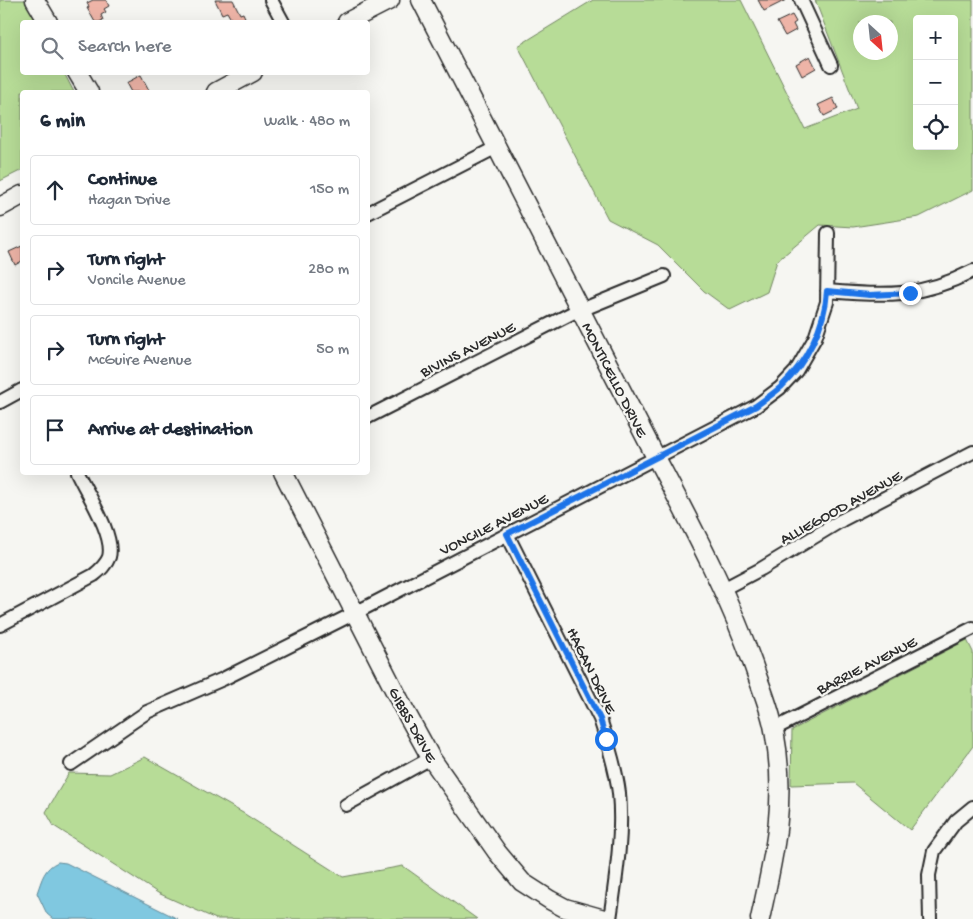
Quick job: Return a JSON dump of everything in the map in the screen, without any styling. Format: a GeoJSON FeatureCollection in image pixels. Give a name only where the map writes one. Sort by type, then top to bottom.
{"type":"FeatureCollection","features":[{"type":"Feature","properties":{"kind":"street"},"geometry":{"type":"LineString","coordinates":[[35,0],[47,20]]}},
{"type":"Feature","properties":{"kind":"street"},"geometry":{"type":"LineString","coordinates":[[271,0],[282,20]]}},
{"type":"Feature","properties":{"kind":"street"},"geometry":{"type":"LineString","coordinates":[[351,20],[390,0]]}},
{"type":"Feature","properties":{"kind":"street","name":"MONTICELLO DRIVE"},"geometry":{"type":"LineString","coordinates":[[421,0],[656,457],[722,589],[746,644],[774,729],[780,773],[779,823],[773,862],[760,919]]}},
{"type":"Feature","properties":{"kind":"street"},"geometry":{"type":"LineString","coordinates":[[801,0],[831,65]]}},
{"type":"Feature","properties":{"kind":"street"},"geometry":{"type":"LineString","coordinates":[[79,75],[88,90]]}},
{"type":"Feature","properties":{"kind":"street"},"geometry":{"type":"LineString","coordinates":[[220,90],[247,75]]}},
{"type":"Feature","properties":{"kind":"street"},"geometry":{"type":"LineString","coordinates":[[370,212],[497,147]]}},
{"type":"Feature","properties":{"kind":"street"},"geometry":{"type":"LineString","coordinates":[[0,207],[20,197]]}},
{"type":"Feature","properties":{"kind":"street","name":"VONCILE AVENUE"},"geometry":{"type":"LineString","coordinates":[[71,764],[147,712],[222,679],[355,613],[756,406],[780,388],[796,370],[815,338],[827,302],[828,233]]}},
{"type":"Feature","properties":{"kind":"street"},"geometry":{"type":"LineString","coordinates":[[827,291],[870,295],[910,293],[946,284],[973,271]]}},
{"type":"Feature","properties":{"kind":"street","name":"BIVINS AVENUE"},"geometry":{"type":"LineString","coordinates":[[370,416],[581,310],[664,276]]}},
{"type":"Feature","properties":{"kind":"street"},"geometry":{"type":"LineString","coordinates":[[0,402],[20,391]]}},
{"type":"Feature","properties":{"kind":"street","name":"ALLIEGOOD AVENUE"},"geometry":{"type":"LineString","coordinates":[[722,589],[761,570],[842,520],[973,452]]}},
{"type":"Feature","properties":{"kind":"street"},"geometry":{"type":"LineString","coordinates":[[0,625],[94,575],[105,565],[110,547],[100,519],[78,475]]}},
{"type":"Feature","properties":{"kind":"street","name":"GIBBS DRIVE"},"geometry":{"type":"LineString","coordinates":[[285,475],[431,758],[497,852],[522,882],[550,900],[565,908],[604,919]]}},
{"type":"Feature","properties":{"kind":"street","name":"HAGAN DRIVE"},"geometry":{"type":"LineString","coordinates":[[507,534],[600,719],[611,755],[619,792],[620,825],[617,871],[610,919]]}},
{"type":"Feature","properties":{"kind":"street","name":"BARRIE AVENUE"},"geometry":{"type":"LineString","coordinates":[[774,729],[973,628]]}},
{"type":"Feature","properties":{"kind":"street"},"geometry":{"type":"LineString","coordinates":[[346,805],[431,758]]}},
{"type":"Feature","properties":{"kind":"street"},"geometry":{"type":"LineString","coordinates":[[930,919],[930,875],[934,851],[956,821],[973,807]]}},
{"type":"Feature","properties":{"kind":"green space"},"geometry":{"type":"Polygon","coordinates":[[[0,0],[29,0],[39,20],[20,20],[20,75],[65,75],[73,90],[20,90],[20,171],[0,181],[0,0]]]}},
{"type":"Feature","properties":{"kind":"green space"},"geometry":{"type":"Polygon","coordinates":[[[593,0],[741,0],[805,129],[857,109],[815,0],[973,0],[973,190],[919,217],[853,227],[820,225],[777,261],[767,292],[730,310],[704,291],[658,245],[608,219],[518,46],[593,0]]]}},
{"type":"Feature","properties":{"kind":"green space"},"geometry":{"type":"Polygon","coordinates":[[[967,640],[973,652],[973,746],[910,830],[853,783],[791,785],[792,730],[967,640]]]}},
{"type":"Feature","properties":{"kind":"green space"},"geometry":{"type":"Polygon","coordinates":[[[145,757],[243,813],[343,877],[403,866],[477,919],[216,919],[158,893],[54,826],[46,812],[69,773],[110,774],[145,757]]]}},
{"type":"Feature","properties":{"kind":"water"},"geometry":{"type":"Polygon","coordinates":[[[58,862],[66,863],[178,919],[53,919],[47,914],[37,893],[47,871],[53,864],[58,862]]]}},
{"type":"Feature","properties":{"kind":"building"},"geometry":{"type":"Polygon","coordinates":[[[93,0],[106,0],[109,6],[104,9],[106,12],[101,15],[103,20],[94,20],[87,8],[89,7],[87,3],[93,0]]]}},
{"type":"Feature","properties":{"kind":"building"},"geometry":{"type":"Polygon","coordinates":[[[215,0],[233,0],[240,14],[243,13],[246,20],[229,20],[231,19],[227,12],[222,14],[215,0]]]}},
{"type":"Feature","properties":{"kind":"building"},"geometry":{"type":"Polygon","coordinates":[[[758,0],[786,0],[764,11],[758,0]]]}},
{"type":"Feature","properties":{"kind":"building"},"geometry":{"type":"Polygon","coordinates":[[[792,15],[796,22],[793,24],[796,30],[785,36],[777,22],[792,15]]]}},
{"type":"Feature","properties":{"kind":"building"},"geometry":{"type":"Polygon","coordinates":[[[810,56],[816,68],[802,76],[796,64],[810,56]]]}},
{"type":"Feature","properties":{"kind":"building"},"geometry":{"type":"Polygon","coordinates":[[[141,75],[149,90],[130,90],[126,83],[141,75]]]}},
{"type":"Feature","properties":{"kind":"building"},"geometry":{"type":"Polygon","coordinates":[[[833,98],[838,109],[824,116],[818,105],[833,98]]]}},
{"type":"Feature","properties":{"kind":"building"},"geometry":{"type":"Polygon","coordinates":[[[20,247],[20,262],[15,265],[9,252],[20,247]]]}},
{"type":"Feature","properties":{"kind":"route"},"geometry":{"type":"LineString","coordinates":[[606,739],[600,719],[507,534],[756,406],[780,388],[796,370],[815,338],[827,302],[827,291],[870,295],[910,293]]}}]}
